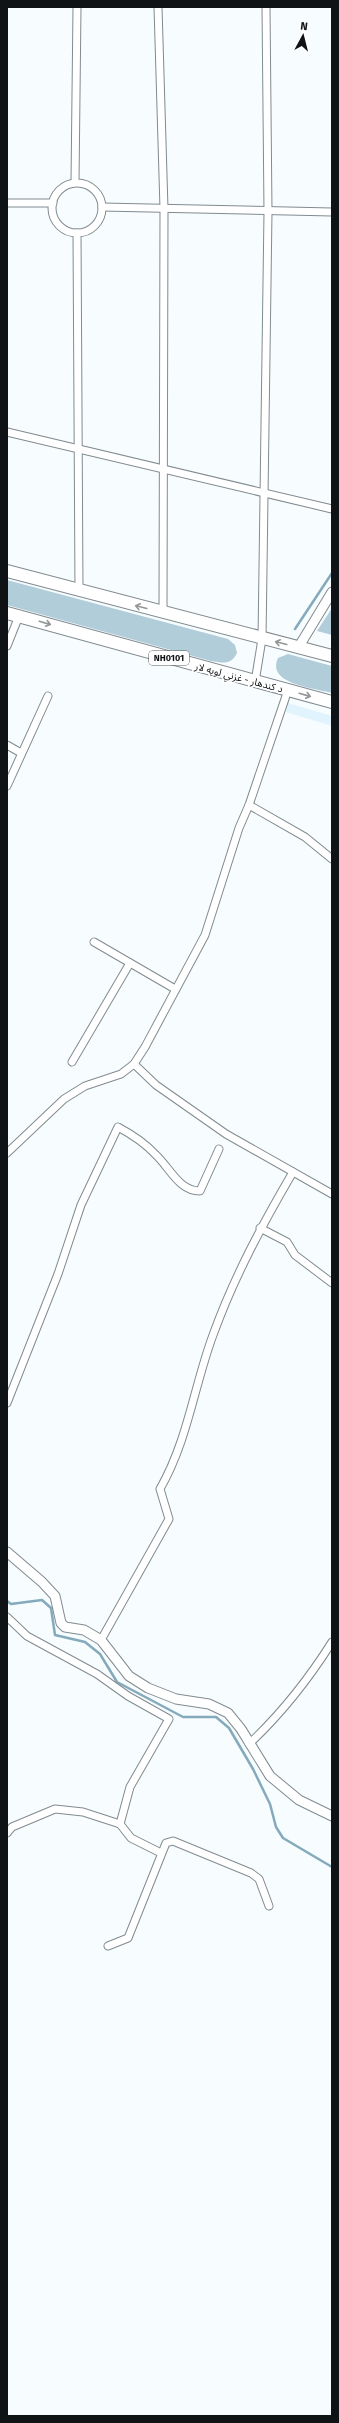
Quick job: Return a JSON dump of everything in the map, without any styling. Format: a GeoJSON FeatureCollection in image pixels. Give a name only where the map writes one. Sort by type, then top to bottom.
{"type":"FeatureCollection","features":[{"type":"Feature","properties":{"kind":"highway"},"geometry":{"type":"LineString","coordinates":[[7,572],[332,656]]}},
{"type":"Feature","properties":{"kind":"highway","name":"د کندهار - غزني لويه لار"},"geometry":{"type":"LineString","coordinates":[[7,613],[332,702]]}},
{"type":"Feature","properties":{"kind":"street"},"geometry":{"type":"LineString","coordinates":[[75,182],[77,7]]}},
{"type":"Feature","properties":{"kind":"street"},"geometry":{"type":"LineString","coordinates":[[158,7],[164,209],[163,612]]}},
{"type":"Feature","properties":{"kind":"street"},"geometry":{"type":"LineString","coordinates":[[255,682],[262,639],[268,212],[266,7]]}},
{"type":"Feature","properties":{"kind":"street"},"geometry":{"type":"LineString","coordinates":[[75,182],[84,184],[94,190],[101,200],[102,207],[101,215],[92,228],[76,232],[63,228],[58,224],[52,211],[53,203],[61,189],[75,182]]}},
{"type":"Feature","properties":{"kind":"street"},"geometry":{"type":"LineString","coordinates":[[7,203],[53,203]]}},
{"type":"Feature","properties":{"kind":"street"},"geometry":{"type":"LineString","coordinates":[[102,207],[268,212],[332,212]]}},
{"type":"Feature","properties":{"kind":"street"},"geometry":{"type":"LineString","coordinates":[[76,232],[79,591]]}},
{"type":"Feature","properties":{"kind":"street"},"geometry":{"type":"LineString","coordinates":[[7,432],[163,471],[332,509]]}},
{"type":"Feature","properties":{"kind":"street"},"geometry":{"type":"LineString","coordinates":[[298,648],[332,592]]}},
{"type":"Feature","properties":{"kind":"street"},"geometry":{"type":"LineString","coordinates":[[7,646],[19,616]]}},
{"type":"Feature","properties":{"kind":"street"},"geometry":{"type":"LineString","coordinates":[[7,1153],[64,1099],[85,1086],[121,1074],[134,1064],[205,935],[238,828],[250,805],[288,690]]}},
{"type":"Feature","properties":{"kind":"street"},"geometry":{"type":"LineString","coordinates":[[7,786],[48,696]]}},
{"type":"Feature","properties":{"kind":"street"},"geometry":{"type":"LineString","coordinates":[[7,745],[21,753]]}},
{"type":"Feature","properties":{"kind":"street"},"geometry":{"type":"LineString","coordinates":[[250,805],[305,837],[332,859]]}},
{"type":"Feature","properties":{"kind":"street"},"geometry":{"type":"LineString","coordinates":[[94,942],[175,989]]}},
{"type":"Feature","properties":{"kind":"street"},"geometry":{"type":"LineString","coordinates":[[72,1062],[130,962]]}},
{"type":"Feature","properties":{"kind":"street"},"geometry":{"type":"LineString","coordinates":[[134,1064],[156,1085],[226,1134],[332,1194]]}},
{"type":"Feature","properties":{"kind":"street"},"geometry":{"type":"LineString","coordinates":[[7,1403],[58,1274],[81,1205],[118,1127],[136,1136],[157,1155],[178,1182],[192,1191],[200,1191],[219,1149]]}},
{"type":"Feature","properties":{"kind":"street"},"geometry":{"type":"LineString","coordinates":[[101,1640],[169,1519],[160,1489],[173,1466],[188,1424],[213,1335],[246,1254],[293,1172]]}},
{"type":"Feature","properties":{"kind":"street"},"geometry":{"type":"LineString","coordinates":[[260,1228],[287,1242],[295,1255],[332,1283]]}},
{"type":"Feature","properties":{"kind":"street"},"geometry":{"type":"LineString","coordinates":[[7,1552],[42,1582],[55,1596],[61,1623],[65,1627],[84,1630],[101,1640],[129,1676],[148,1688],[176,1699],[209,1704],[228,1713],[241,1728],[270,1776],[299,1800],[332,1816]]}},
{"type":"Feature","properties":{"kind":"street"},"geometry":{"type":"LineString","coordinates":[[7,1617],[27,1636],[97,1674],[128,1696],[169,1718],[130,1787],[120,1824]]}},
{"type":"Feature","properties":{"kind":"street"},"geometry":{"type":"LineString","coordinates":[[250,1744],[279,1716],[312,1674],[332,1642]]}},
{"type":"Feature","properties":{"kind":"street"},"geometry":{"type":"LineString","coordinates":[[7,1833],[12,1827],[55,1809],[84,1812],[120,1824],[131,1838],[161,1853]]}},
{"type":"Feature","properties":{"kind":"street"},"geometry":{"type":"LineString","coordinates":[[108,1946],[128,1938],[161,1853],[166,1843],[173,1841],[251,1873],[259,1879],[269,1906]]}},
{"type":"Feature","properties":{"kind":"shaded area"},"geometry":{"type":"Polygon","coordinates":[[[7,580],[228,639],[235,645],[237,653],[232,660],[227,662],[211,661],[7,605],[7,580]]]}},
{"type":"Feature","properties":{"kind":"shaded area"},"geometry":{"type":"Polygon","coordinates":[[[332,608],[332,635],[317,631],[332,608]]]}},
{"type":"Feature","properties":{"kind":"shaded area"},"geometry":{"type":"Polygon","coordinates":[[[288,654],[332,666],[332,693],[304,687],[285,679],[279,674],[276,667],[278,658],[288,654]]]}},
{"type":"Feature","properties":{"kind":"shaded area"},"geometry":{"type":"Polygon","coordinates":[[[288,703],[332,716],[332,726],[286,712],[288,703]]]}},
{"type":"Feature","properties":{"kind":"waterway"},"geometry":{"type":"LineString","coordinates":[[295,629],[332,573]]}},
{"type":"Feature","properties":{"kind":"waterway"},"geometry":{"type":"LineString","coordinates":[[7,1601],[11,1604],[42,1600],[51,1608],[55,1635],[85,1642],[100,1654],[117,1682],[183,1717],[216,1717],[229,1728],[253,1769],[270,1804],[276,1827],[283,1838],[332,1867]]}}]}
